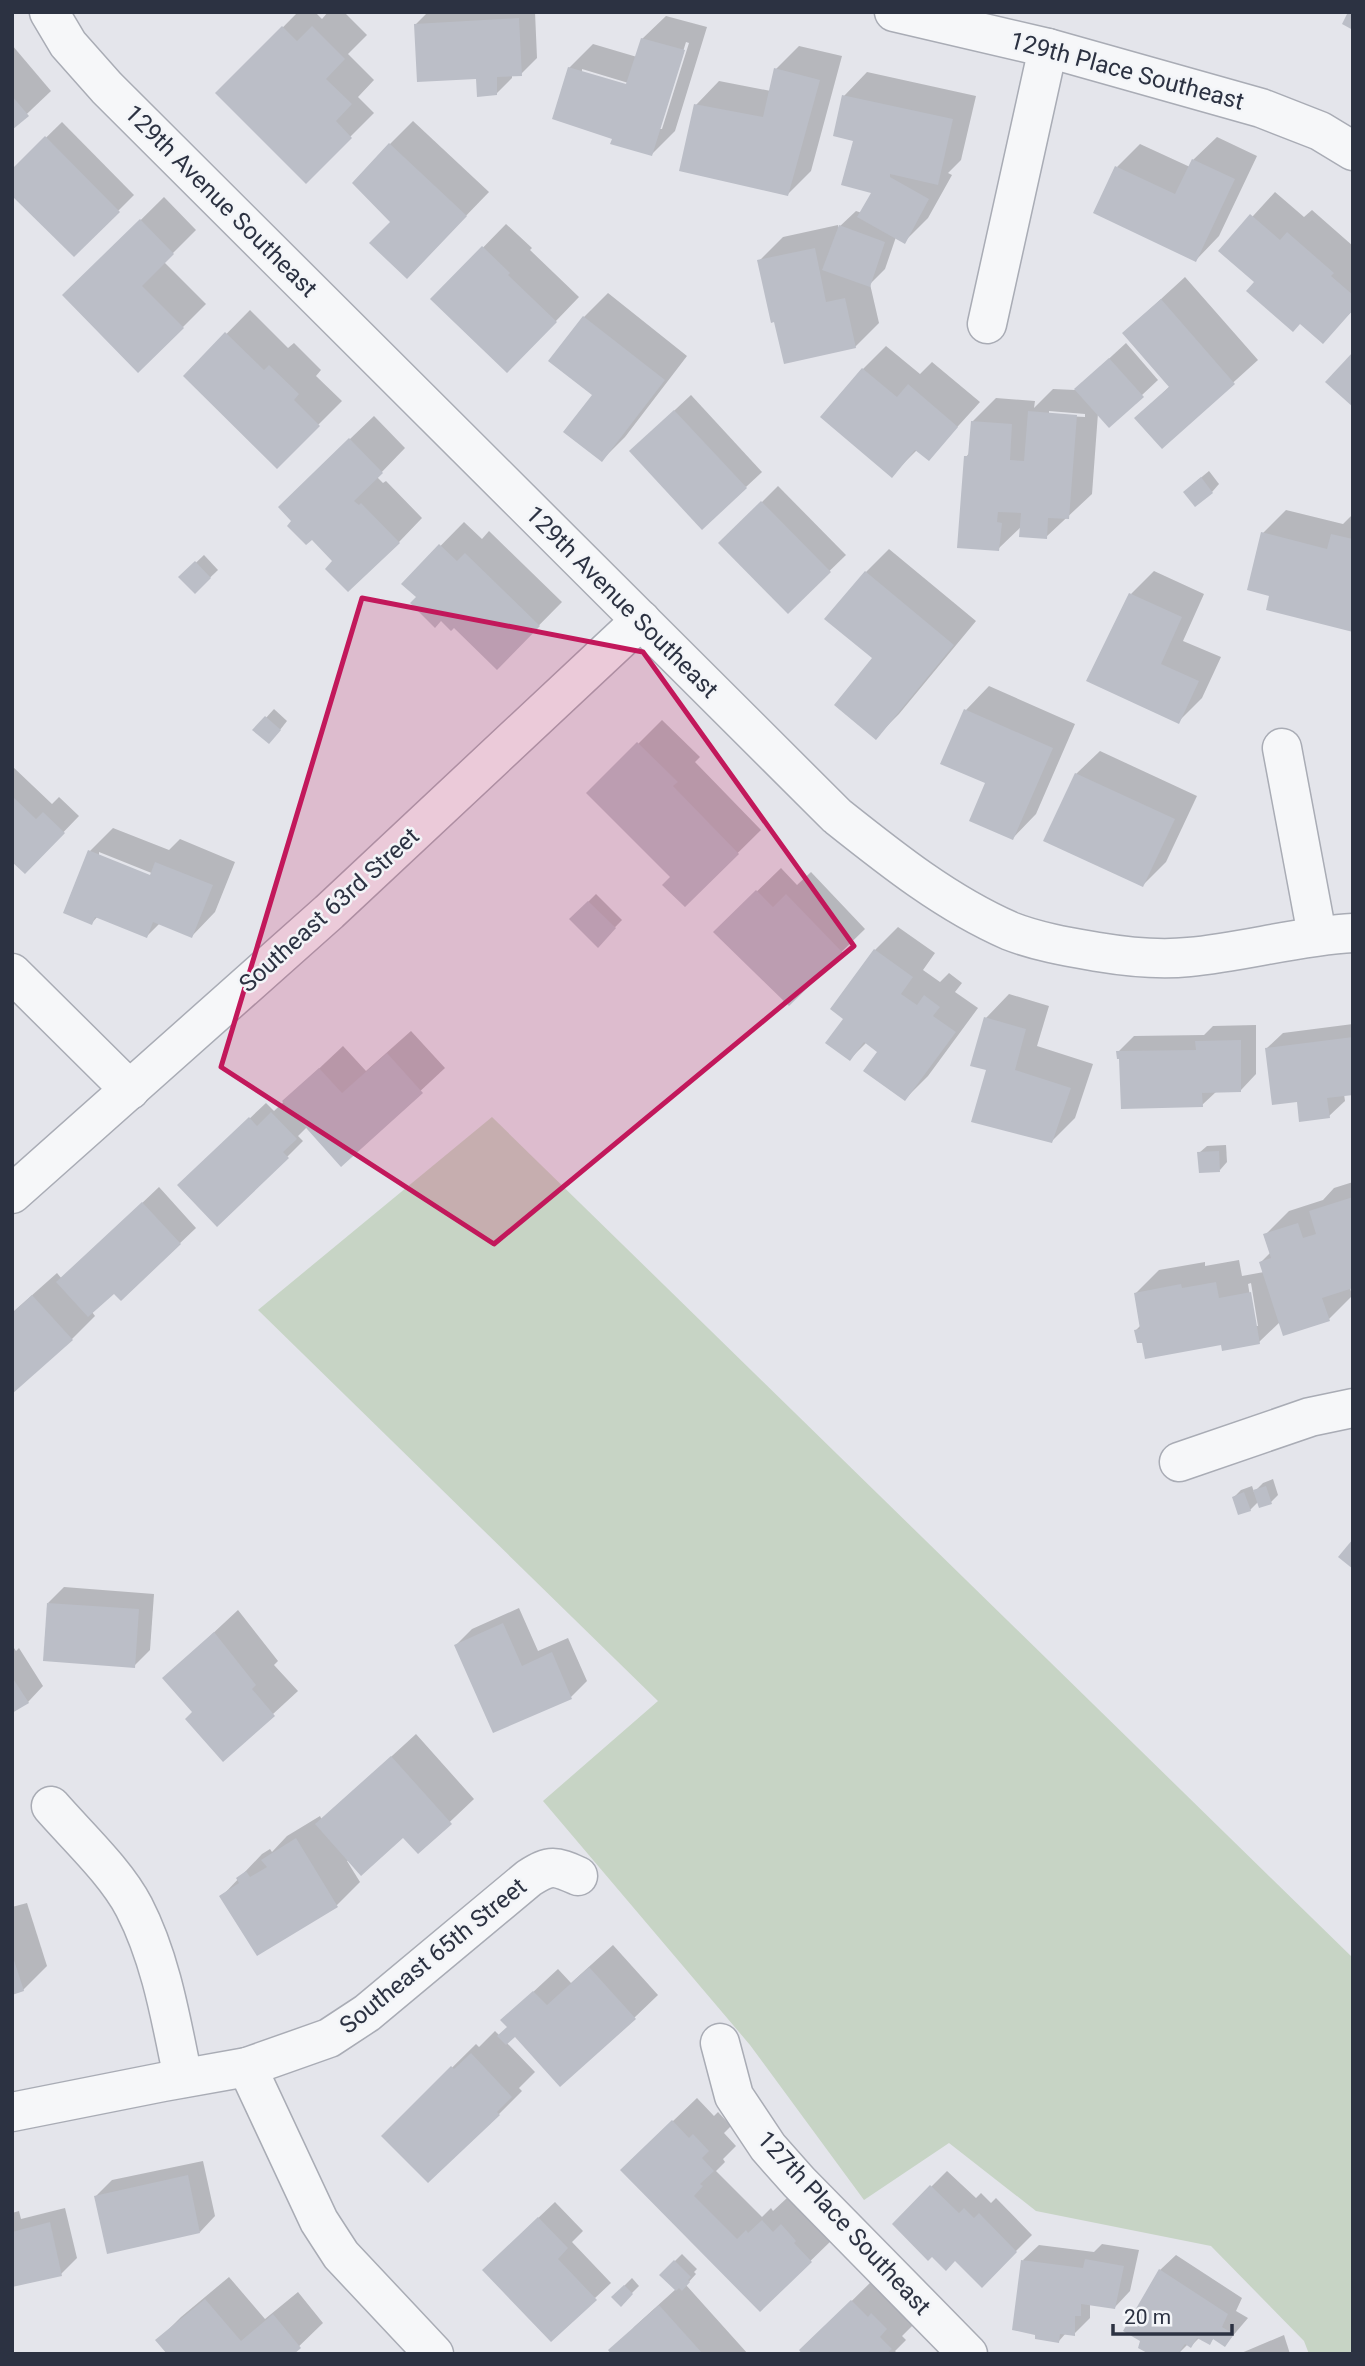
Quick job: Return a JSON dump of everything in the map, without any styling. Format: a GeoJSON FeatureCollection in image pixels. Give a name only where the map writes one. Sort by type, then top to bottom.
{"type":"FeatureCollection","features":[{"type":"Feature","properties":{"kind":"street","name":"129th Avenue Southeast"},"geometry":{"type":"LineString","coordinates":[[49,12],[68,44],[107,88],[837,816],[895,863],[962,907],[1012,932],[1063,946],[1126,956],[1188,957],[1335,934],[1282,748]]}},
{"type":"Feature","properties":{"kind":"street","name":"129th Place Southeast"},"geometry":{"type":"LineString","coordinates":[[894,12],[1048,48],[1261,108],[1320,131],[1353,151]]}},
{"type":"Feature","properties":{"kind":"street"},"geometry":{"type":"LineString","coordinates":[[987,324],[1048,48]]}},
{"type":"Feature","properties":{"kind":"street","name":"Southeast 63rd Street"},"geometry":{"type":"LineString","coordinates":[[12,1194],[329,912],[641,620]]}},
{"type":"Feature","properties":{"kind":"street"},"geometry":{"type":"LineString","coordinates":[[12,973],[130,1090]]}},
{"type":"Feature","properties":{"kind":"street"},"geometry":{"type":"LineString","coordinates":[[1179,1462],[1310,1417],[1353,1408]]}},
{"type":"Feature","properties":{"kind":"street"},"geometry":{"type":"LineString","coordinates":[[51,1806],[105,1867],[133,1905],[164,1989],[183,2078]]}},
{"type":"Feature","properties":{"kind":"street","name":"Southeast 65th Street"},"geometry":{"type":"LineString","coordinates":[[247,2067],[329,2038],[367,2013],[544,1868],[557,1867],[578,1876]]}},
{"type":"Feature","properties":{"kind":"street","name":"127th Place Southeast"},"geometry":{"type":"LineString","coordinates":[[720,2043],[734,2096],[768,2147],[968,2354]]}},
{"type":"Feature","properties":{"kind":"street"},"geometry":{"type":"LineString","coordinates":[[12,2112],[247,2067],[318,2221],[341,2255],[434,2354]]}},
{"type":"Feature","properties":{"kind":"highlighted area"},"geometry":{"type":"Polygon","coordinates":[[[362,598],[643,652],[854,946],[494,1244],[221,1067],[362,598]]]}},
{"type":"Feature","properties":{"kind":"green space"},"geometry":{"type":"Polygon","coordinates":[[[492,1117],[1353,1958],[1353,2354],[1309,2354],[1304,2341],[1211,2246],[1036,2211],[949,2143],[864,2200],[750,2045],[543,1801],[658,1701],[258,1310],[492,1117]]]}},
{"type":"Feature","properties":{"kind":"building"},"geometry":{"type":"Polygon","coordinates":[[[1348,12],[1353,12],[1353,30],[1342,24],[1348,12]]]}},
{"type":"Feature","properties":{"kind":"building"},"geometry":{"type":"Polygon","coordinates":[[[519,18],[522,76],[497,77],[497,95],[477,97],[476,79],[417,82],[414,24],[519,18]]]}},
{"type":"Feature","properties":{"kind":"building"},"geometry":{"type":"Polygon","coordinates":[[[282,26],[297,41],[312,26],[345,59],[326,79],[352,104],[336,121],[352,138],[306,184],[215,93],[282,26]]]}},
{"type":"Feature","properties":{"kind":"building"},"geometry":{"type":"Polygon","coordinates":[[[641,38],[685,50],[652,156],[610,144],[612,139],[552,119],[568,67],[626,84],[641,38]]]}},
{"type":"Feature","properties":{"kind":"building"},"geometry":{"type":"Polygon","coordinates":[[[774,68],[820,80],[788,196],[679,171],[694,104],[763,117],[774,68]]]}},
{"type":"Feature","properties":{"kind":"building"},"geometry":{"type":"Polygon","coordinates":[[[842,95],[953,119],[938,185],[890,174],[890,177],[929,199],[905,244],[857,217],[871,193],[841,185],[853,141],[833,136],[842,95]]]}},
{"type":"Feature","properties":{"kind":"building"},"geometry":{"type":"Polygon","coordinates":[[[12,96],[29,116],[12,130],[12,96]]]}},
{"type":"Feature","properties":{"kind":"building"},"geometry":{"type":"Polygon","coordinates":[[[45,136],[120,212],[74,257],[12,196],[12,169],[45,136]]]}},
{"type":"Feature","properties":{"kind":"building"},"geometry":{"type":"Polygon","coordinates":[[[389,143],[467,216],[407,279],[369,243],[390,222],[352,183],[389,143]]]}},
{"type":"Feature","properties":{"kind":"building"},"geometry":{"type":"Polygon","coordinates":[[[1192,159],[1235,179],[1196,262],[1093,213],[1115,166],[1175,194],[1192,159]]]}},
{"type":"Feature","properties":{"kind":"building"},"geometry":{"type":"Polygon","coordinates":[[[1250,214],[1280,240],[1287,232],[1334,273],[1331,276],[1353,295],[1353,310],[1323,344],[1300,324],[1293,332],[1246,291],[1254,282],[1218,251],[1250,214]]]}},
{"type":"Feature","properties":{"kind":"building"},"geometry":{"type":"Polygon","coordinates":[[[140,219],[174,254],[142,286],[184,328],[138,373],[62,295],[140,219]]]}},
{"type":"Feature","properties":{"kind":"building"},"geometry":{"type":"Polygon","coordinates":[[[839,225],[885,242],[870,287],[822,270],[839,225]]]}},
{"type":"Feature","properties":{"kind":"building"},"geometry":{"type":"Polygon","coordinates":[[[482,246],[557,322],[507,373],[430,299],[482,246]]]}},
{"type":"Feature","properties":{"kind":"building"},"geometry":{"type":"Polygon","coordinates":[[[815,248],[826,302],[845,298],[856,348],[784,364],[774,322],[771,323],[757,260],[815,248]]]}},
{"type":"Feature","properties":{"kind":"building"},"geometry":{"type":"Polygon","coordinates":[[[1161,299],[1235,384],[1162,449],[1134,418],[1169,387],[1122,333],[1161,299]]]}},
{"type":"Feature","properties":{"kind":"building"},"geometry":{"type":"Polygon","coordinates":[[[583,316],[665,380],[602,462],[563,432],[592,395],[548,361],[583,316]]]}},
{"type":"Feature","properties":{"kind":"building"},"geometry":{"type":"Polygon","coordinates":[[[225,332],[264,370],[269,365],[299,394],[294,400],[320,426],[277,469],[183,376],[225,332]]]}},
{"type":"Feature","properties":{"kind":"building"},"geometry":{"type":"Polygon","coordinates":[[[1353,352],[1353,407],[1325,382],[1353,352]]]}},
{"type":"Feature","properties":{"kind":"building"},"geometry":{"type":"Polygon","coordinates":[[[1109,358],[1144,397],[1109,428],[1074,389],[1109,358]]]}},
{"type":"Feature","properties":{"kind":"building"},"geometry":{"type":"Polygon","coordinates":[[[862,368],[897,397],[908,384],[958,427],[929,461],[915,450],[892,478],[820,417],[862,368]]]}},
{"type":"Feature","properties":{"kind":"building"},"geometry":{"type":"Polygon","coordinates":[[[674,410],[747,488],[702,530],[629,451],[674,410]]]}},
{"type":"Feature","properties":{"kind":"building"},"geometry":{"type":"Polygon","coordinates":[[[1028,411],[1077,415],[1069,519],[1048,518],[1047,539],[1019,537],[1021,513],[998,512],[997,522],[1002,523],[999,551],[957,548],[964,456],[968,456],[971,421],[1012,424],[1010,460],[1024,461],[1028,411]]]}},
{"type":"Feature","properties":{"kind":"building"},"geometry":{"type":"Polygon","coordinates":[[[349,438],[383,473],[354,501],[359,505],[361,503],[400,543],[348,592],[325,569],[332,561],[312,540],[306,545],[287,526],[291,521],[278,507],[349,438]]]}},
{"type":"Feature","properties":{"kind":"building"},"geometry":{"type":"Polygon","coordinates":[[[1201,477],[1213,493],[1195,507],[1183,492],[1201,477]]]}},
{"type":"Feature","properties":{"kind":"building"},"geometry":{"type":"Polygon","coordinates":[[[761,501],[831,572],[788,614],[718,543],[761,501]]]}},
{"type":"Feature","properties":{"kind":"building"},"geometry":{"type":"Polygon","coordinates":[[[1261,532],[1327,549],[1331,534],[1353,539],[1353,632],[1266,610],[1269,596],[1247,590],[1261,532]]]}},
{"type":"Feature","properties":{"kind":"building"},"geometry":{"type":"Polygon","coordinates":[[[439,544],[457,561],[465,553],[540,626],[497,670],[454,628],[451,631],[441,621],[435,628],[410,603],[416,597],[401,584],[439,544]]]}},
{"type":"Feature","properties":{"kind":"building"},"geometry":{"type":"Polygon","coordinates":[[[195,561],[211,578],[195,594],[178,577],[195,561]]]}},
{"type":"Feature","properties":{"kind":"building"},"geometry":{"type":"Polygon","coordinates":[[[865,571],[954,645],[876,740],[834,705],[872,658],[824,619],[865,571]]]}},
{"type":"Feature","properties":{"kind":"building"},"geometry":{"type":"Polygon","coordinates":[[[1129,593],[1182,617],[1161,664],[1199,681],[1179,724],[1086,681],[1129,593]]]}},
{"type":"Feature","properties":{"kind":"building"},"geometry":{"type":"Polygon","coordinates":[[[964,709],[1053,748],[1013,840],[969,821],[985,783],[940,764],[964,709]]]}},
{"type":"Feature","properties":{"kind":"building"},"geometry":{"type":"Polygon","coordinates":[[[265,716],[281,730],[269,744],[252,730],[265,716]]]}},
{"type":"Feature","properties":{"kind":"building"},"geometry":{"type":"Polygon","coordinates":[[[637,742],[678,782],[673,786],[739,854],[685,907],[662,885],[670,877],[586,793],[637,742]]]}},
{"type":"Feature","properties":{"kind":"building"},"geometry":{"type":"Polygon","coordinates":[[[1075,773],[1175,819],[1143,887],[1043,841],[1075,773]]]}},
{"type":"Feature","properties":{"kind":"building"},"geometry":{"type":"Polygon","coordinates":[[[12,796],[36,819],[43,812],[65,833],[25,874],[12,862],[12,796]]]}},
{"type":"Feature","properties":{"kind":"building"},"geometry":{"type":"Polygon","coordinates":[[[88,850],[150,875],[155,862],[213,885],[192,938],[153,922],[147,938],[95,917],[92,925],[63,913],[88,850]]]}},
{"type":"Feature","properties":{"kind":"building"},"geometry":{"type":"Polygon","coordinates":[[[756,890],[773,907],[786,894],[843,953],[789,1006],[713,932],[756,890]]]}},
{"type":"Feature","properties":{"kind":"building"},"geometry":{"type":"Polygon","coordinates":[[[588,901],[616,928],[598,948],[569,919],[588,901]]]}},
{"type":"Feature","properties":{"kind":"building"},"geometry":{"type":"Polygon","coordinates":[[[874,949],[913,977],[901,994],[917,1005],[924,995],[940,1007],[933,1016],[956,1032],[905,1101],[863,1071],[877,1052],[864,1042],[850,1061],[825,1043],[843,1019],[830,1009],[874,949]]]}},
{"type":"Feature","properties":{"kind":"building"},"geometry":{"type":"Polygon","coordinates":[[[984,1017],[1026,1029],[1015,1070],[1071,1088],[1052,1143],[971,1122],[986,1070],[970,1066],[984,1017]]]}},
{"type":"Feature","properties":{"kind":"building"},"geometry":{"type":"Polygon","coordinates":[[[1353,1037],[1353,1095],[1327,1098],[1330,1118],[1299,1122],[1297,1102],[1272,1105],[1265,1048],[1353,1037]]]}},
{"type":"Feature","properties":{"kind":"building"},"geometry":{"type":"Polygon","coordinates":[[[1241,1040],[1241,1092],[1202,1093],[1203,1107],[1121,1109],[1119,1059],[1116,1051],[1196,1050],[1195,1041],[1241,1040]]]}},
{"type":"Feature","properties":{"kind":"building"},"geometry":{"type":"Polygon","coordinates":[[[387,1053],[423,1093],[341,1167],[282,1101],[319,1068],[342,1093],[387,1053]]]}},
{"type":"Feature","properties":{"kind":"building"},"geometry":{"type":"Polygon","coordinates":[[[271,1112],[297,1139],[283,1152],[289,1158],[217,1227],[177,1185],[249,1117],[257,1126],[271,1112]]]}},
{"type":"Feature","properties":{"kind":"building"},"geometry":{"type":"Polygon","coordinates":[[[1219,1151],[1220,1172],[1199,1173],[1197,1152],[1219,1151]]]}},
{"type":"Feature","properties":{"kind":"building"},"geometry":{"type":"Polygon","coordinates":[[[1353,1197],[1353,1288],[1322,1298],[1330,1321],[1283,1336],[1259,1262],[1271,1258],[1263,1234],[1298,1223],[1303,1238],[1316,1234],[1309,1211],[1353,1197]]]}},
{"type":"Feature","properties":{"kind":"building"},"geometry":{"type":"Polygon","coordinates":[[[142,1202],[181,1244],[121,1301],[114,1294],[88,1317],[56,1282],[142,1202]]]}},
{"type":"Feature","properties":{"kind":"building"},"geometry":{"type":"Polygon","coordinates":[[[1216,1282],[1219,1298],[1251,1292],[1260,1344],[1222,1351],[1221,1345],[1145,1359],[1142,1343],[1137,1343],[1134,1330],[1140,1329],[1134,1293],[1181,1284],[1182,1288],[1216,1282]]]}},
{"type":"Feature","properties":{"kind":"building"},"geometry":{"type":"Polygon","coordinates":[[[32,1295],[73,1340],[12,1394],[12,1313],[32,1295]]]}},
{"type":"Feature","properties":{"kind":"building"},"geometry":{"type":"Polygon","coordinates":[[[1266,1486],[1272,1504],[1259,1508],[1253,1490],[1266,1486]]]}},
{"type":"Feature","properties":{"kind":"building"},"geometry":{"type":"Polygon","coordinates":[[[1244,1492],[1251,1511],[1238,1515],[1232,1497],[1244,1492]]]}},
{"type":"Feature","properties":{"kind":"building"},"geometry":{"type":"Polygon","coordinates":[[[1353,1539],[1353,1569],[1338,1557],[1353,1539]]]}},
{"type":"Feature","properties":{"kind":"building"},"geometry":{"type":"Polygon","coordinates":[[[47,1603],[139,1609],[135,1668],[43,1661],[47,1603]]]}},
{"type":"Feature","properties":{"kind":"building"},"geometry":{"type":"Polygon","coordinates":[[[503,1623],[522,1666],[552,1652],[572,1699],[493,1733],[454,1645],[503,1623]]]}},
{"type":"Feature","properties":{"kind":"building"},"geometry":{"type":"Polygon","coordinates":[[[214,1632],[256,1685],[252,1689],[275,1716],[223,1762],[185,1719],[192,1712],[162,1678],[214,1632]]]}},
{"type":"Feature","properties":{"kind":"building"},"geometry":{"type":"Polygon","coordinates":[[[12,1677],[29,1703],[12,1713],[12,1677]]]}},
{"type":"Feature","properties":{"kind":"building"},"geometry":{"type":"Polygon","coordinates":[[[391,1756],[452,1824],[418,1854],[403,1838],[361,1876],[315,1824],[391,1756]]]}},
{"type":"Feature","properties":{"kind":"building"},"geometry":{"type":"Polygon","coordinates":[[[296,1838],[338,1907],[257,1956],[219,1896],[239,1883],[236,1878],[246,1871],[250,1877],[267,1867],[261,1860],[296,1838]]]}},
{"type":"Feature","properties":{"kind":"building"},"geometry":{"type":"Polygon","coordinates":[[[12,1954],[24,1991],[12,1995],[12,1954]]]}},
{"type":"Feature","properties":{"kind":"building"},"geometry":{"type":"Polygon","coordinates":[[[589,1967],[636,2019],[560,2087],[515,2037],[506,2045],[497,2036],[507,2027],[500,2020],[533,1991],[547,2005],[589,1967]]]}},
{"type":"Feature","properties":{"kind":"building"},"geometry":{"type":"Polygon","coordinates":[[[471,2053],[512,2097],[497,2112],[500,2115],[428,2183],[381,2136],[451,2066],[454,2069],[471,2053]]]}},
{"type":"Feature","properties":{"kind":"building"},"geometry":{"type":"Polygon","coordinates":[[[672,2120],[689,2138],[693,2134],[709,2151],[702,2158],[714,2171],[700,2184],[703,2186],[694,2196],[737,2239],[762,2220],[773,2232],[781,2224],[812,2262],[760,2312],[620,2170],[672,2120]]]}},
{"type":"Feature","properties":{"kind":"building"},"geometry":{"type":"Polygon","coordinates":[[[188,2175],[200,2233],[107,2254],[94,2196],[188,2175]]]}},
{"type":"Feature","properties":{"kind":"building"},"geometry":{"type":"Polygon","coordinates":[[[930,2185],[959,2213],[964,2208],[974,2218],[979,2213],[1017,2252],[982,2288],[955,2261],[946,2271],[932,2257],[928,2261],[892,2224],[930,2185]]]}},
{"type":"Feature","properties":{"kind":"building"},"geometry":{"type":"Polygon","coordinates":[[[538,2217],[568,2248],[558,2259],[597,2300],[551,2342],[482,2270],[538,2217]]]}},
{"type":"Feature","properties":{"kind":"building"},"geometry":{"type":"Polygon","coordinates":[[[50,2222],[62,2276],[12,2287],[12,2232],[50,2222]]]}},
{"type":"Feature","properties":{"kind":"building"},"geometry":{"type":"Polygon","coordinates":[[[1085,2259],[1124,2266],[1115,2309],[1081,2304],[1081,2316],[1075,2316],[1075,2336],[1060,2334],[1059,2343],[1035,2339],[1035,2335],[1012,2330],[1021,2260],[1083,2268],[1085,2259]]]}},
{"type":"Feature","properties":{"kind":"building"},"geometry":{"type":"Polygon","coordinates":[[[674,2260],[691,2277],[682,2291],[679,2288],[676,2291],[659,2275],[674,2260]]]}},
{"type":"Feature","properties":{"kind":"building"},"geometry":{"type":"Polygon","coordinates":[[[1159,2269],[1228,2314],[1222,2327],[1234,2334],[1225,2347],[1213,2339],[1210,2345],[1197,2338],[1191,2348],[1185,2344],[1178,2354],[1149,2354],[1138,2348],[1140,2341],[1123,2331],[1159,2269]]]}},
{"type":"Feature","properties":{"kind":"building"},"geometry":{"type":"Polygon","coordinates":[[[624,2285],[633,2294],[621,2307],[611,2297],[624,2285]]]}},
{"type":"Feature","properties":{"kind":"building"},"geometry":{"type":"Polygon","coordinates":[[[205,2299],[241,2341],[273,2314],[301,2348],[294,2354],[167,2354],[155,2340],[205,2299]]]}},
{"type":"Feature","properties":{"kind":"building"},"geometry":{"type":"Polygon","coordinates":[[[851,2300],[868,2317],[871,2313],[887,2329],[880,2337],[892,2349],[886,2354],[802,2354],[799,2350],[851,2300]]]}},
{"type":"Feature","properties":{"kind":"building"},"geometry":{"type":"Polygon","coordinates":[[[659,2305],[703,2354],[611,2354],[608,2350],[659,2305]]]}}]}
